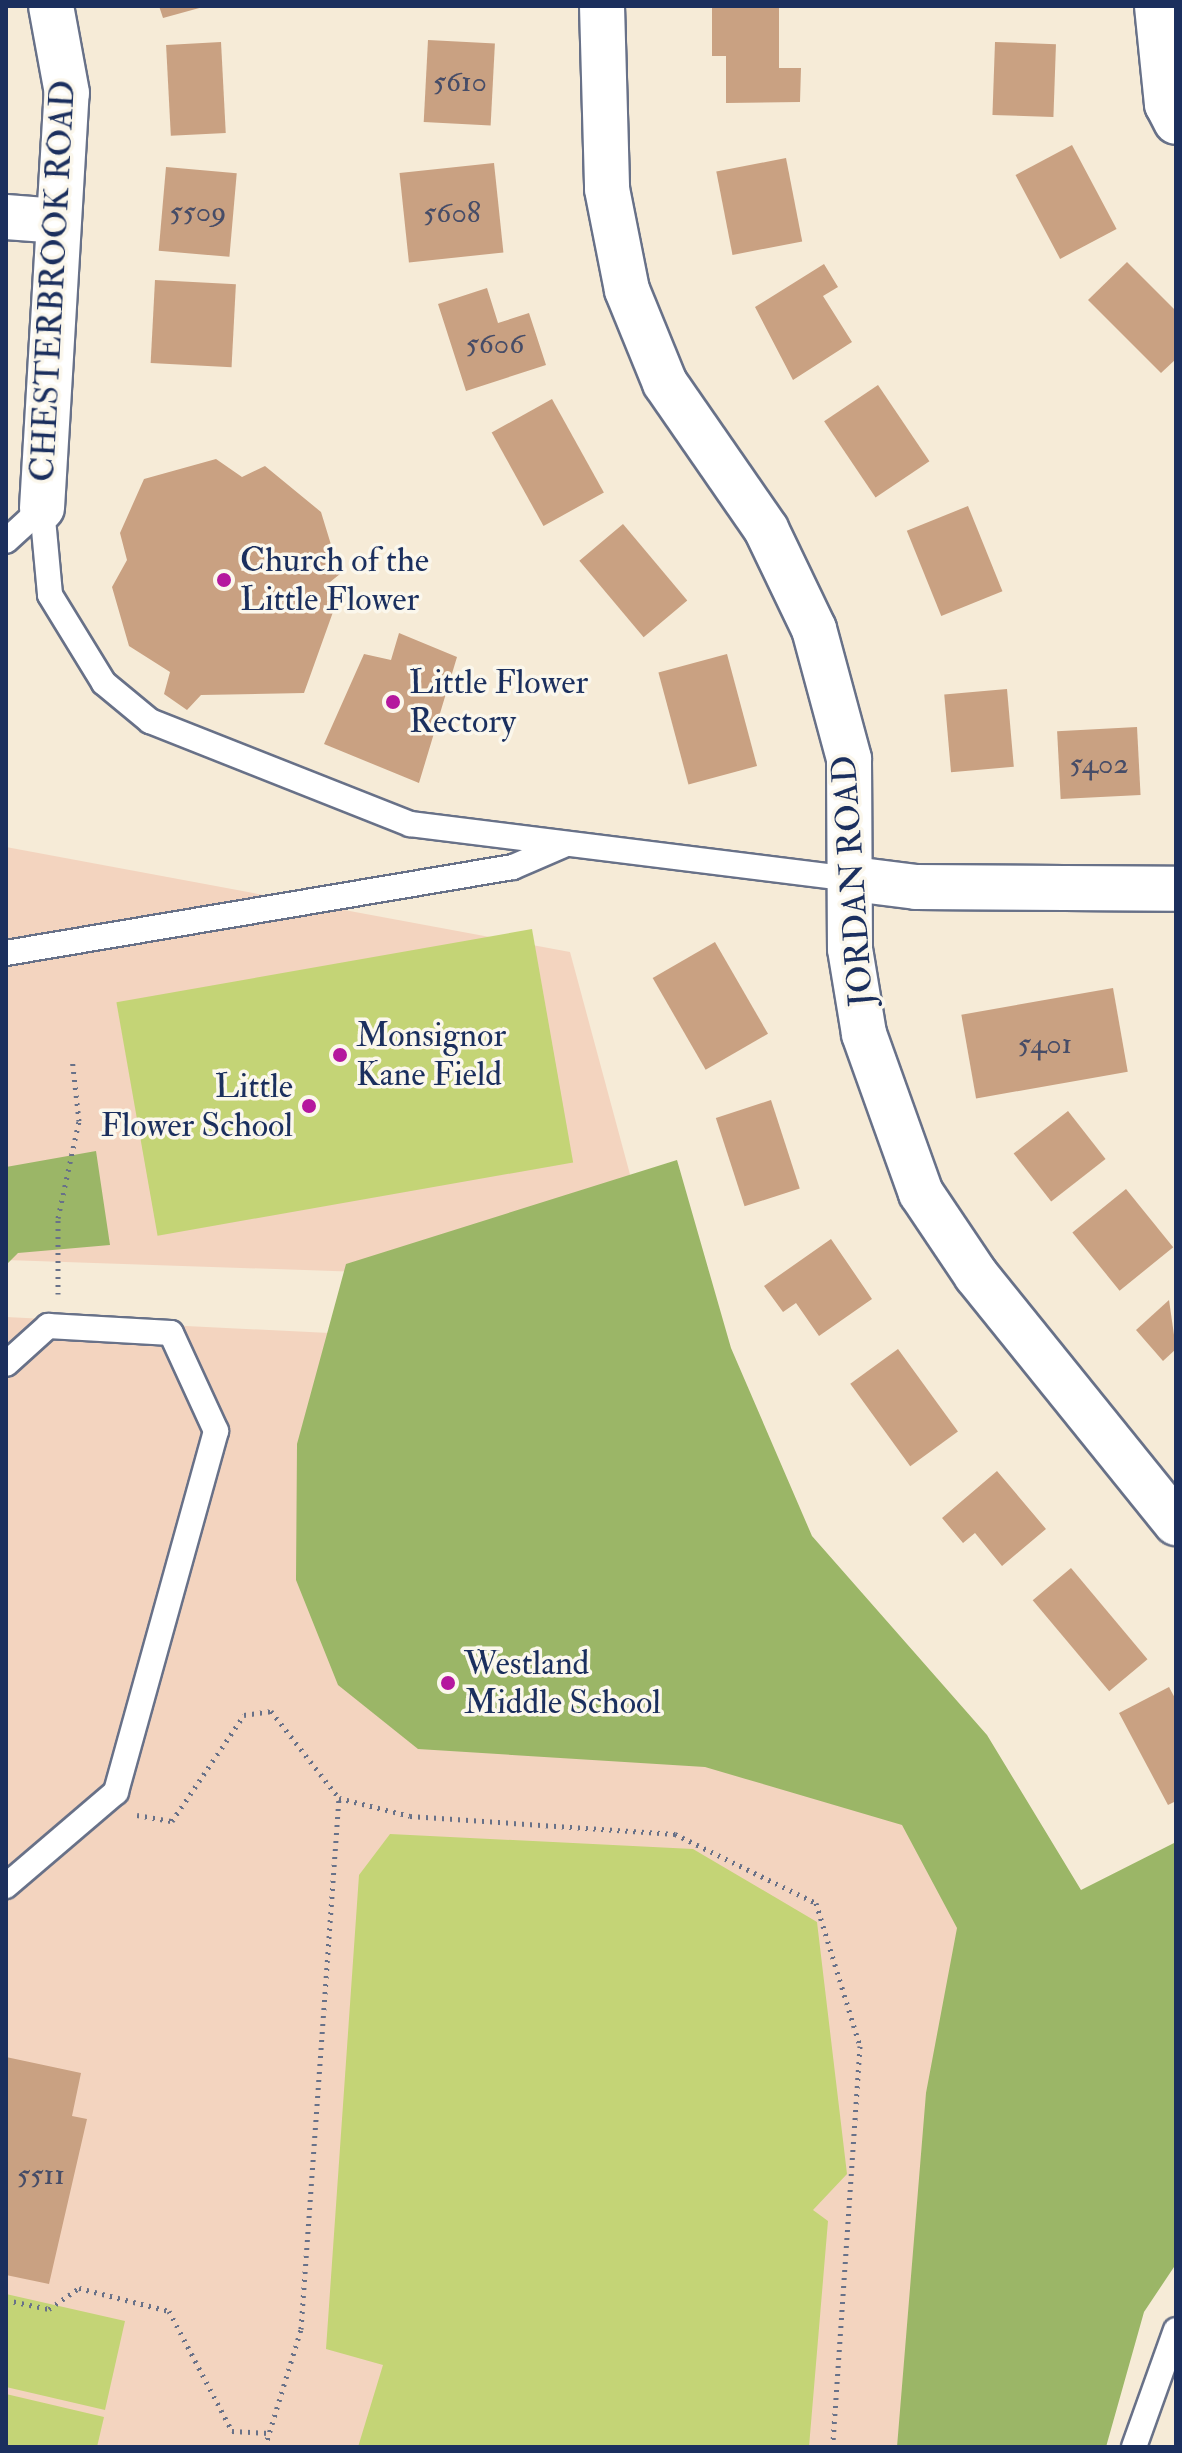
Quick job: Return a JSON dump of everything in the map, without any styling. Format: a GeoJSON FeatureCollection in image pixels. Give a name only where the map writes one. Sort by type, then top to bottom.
{"type":"FeatureCollection","features":[{"type":"Feature","properties":{"kind":"street","name":"CHESTERBROOK ROAD"},"geometry":{"type":"LineString","coordinates":[[42,508],[67,93],[51,6]]}},
{"type":"Feature","properties":{"kind":"street","name":"JORDAN ROAD"},"geometry":{"type":"LineString","coordinates":[[602,6],[607,189],[627,290],[665,383],[766,529],[814,629],[849,759],[853,879],[850,949],[864,1034],[921,1193],[976,1275],[1176,1523]]}},
{"type":"Feature","properties":{"kind":"street"},"geometry":{"type":"LineString","coordinates":[[1157,6],[1167,104],[1176,122]]}},
{"type":"Feature","properties":{"kind":"street"},"geometry":{"type":"LineString","coordinates":[[6,217],[58,221]]}},
{"type":"Feature","properties":{"kind":"street"},"geometry":{"type":"LineString","coordinates":[[853,879],[916,887],[1176,889]]}},
{"type":"Feature","properties":{"kind":"lane"},"geometry":{"type":"LineString","coordinates":[[42,508],[50,595],[104,683],[150,721],[410,824],[853,879]]}},
{"type":"Feature","properties":{"kind":"lane"},"geometry":{"type":"LineString","coordinates":[[6,541],[42,508]]}},
{"type":"Feature","properties":{"kind":"lane"},"geometry":{"type":"LineString","coordinates":[[6,953],[513,867],[566,844]]}},
{"type":"Feature","properties":{"kind":"lane"},"geometry":{"type":"LineString","coordinates":[[6,1364],[48,1326],[171,1333],[216,1431],[116,1792],[6,1886]]}},
{"type":"Feature","properties":{"kind":"lane"},"geometry":{"type":"LineString","coordinates":[[1134,2447],[1176,2330]]}},
{"type":"Feature","properties":{"kind":"path"},"geometry":{"type":"LineString","coordinates":[[56,1256],[79,1121],[72,1058]]}},
{"type":"Feature","properties":{"kind":"path"},"geometry":{"type":"LineString","coordinates":[[116,1792],[142,1820],[172,1821],[244,1715],[271,1711],[339,1798],[410,1816],[675,1834],[816,1903],[860,2046],[833,2447]]}},
{"type":"Feature","properties":{"kind":"path"},"geometry":{"type":"LineString","coordinates":[[265,2447],[301,2329],[339,1798]]}},
{"type":"Feature","properties":{"kind":"path"},"geometry":{"type":"LineString","coordinates":[[6,2300],[49,2309],[79,2288],[169,2311],[232,2431],[270,2433]]}},
{"type":"Feature","properties":{"kind":"shaded area","name":"Little Flower School"},"geometry":{"type":"Polygon","coordinates":[[[6,847],[570,952],[659,1282],[6,1260],[6,847]]]}},
{"type":"Feature","properties":{"kind":"shaded area","name":"Westland Middle School"},"geometry":{"type":"Polygon","coordinates":[[[6,1317],[631,1348],[1148,2017],[1051,2447],[6,2447],[6,1317]]]}},
{"type":"Feature","properties":{"kind":"green space","name":"Monsignor Kane Field"},"geometry":{"type":"Polygon","coordinates":[[[532,929],[573,1162],[158,1236],[116,1002],[532,929]]]}},
{"type":"Feature","properties":{"kind":"green space"},"geometry":{"type":"Polygon","coordinates":[[[96,1151],[110,1245],[18,1253],[6,1265],[6,1167],[96,1151]]]}},
{"type":"Feature","properties":{"kind":"green space"},"geometry":{"type":"Polygon","coordinates":[[[677,1160],[731,1348],[812,1536],[987,1735],[1081,1890],[1176,1842],[1176,2264],[1144,2312],[1106,2447],[897,2447],[926,2093],[957,1928],[902,1825],[705,1767],[418,1749],[338,1685],[296,1580],[297,1444],[346,1264],[677,1160]]]}},
{"type":"Feature","properties":{"kind":"green space"},"geometry":{"type":"Polygon","coordinates":[[[390,1834],[693,1849],[817,1922],[847,2174],[813,2210],[828,2221],[809,2447],[358,2447],[383,2365],[326,2349],[359,1875],[390,1834]]]}},
{"type":"Feature","properties":{"kind":"green space"},"geometry":{"type":"Polygon","coordinates":[[[6,2294],[125,2321],[105,2410],[6,2387],[6,2294]]]}},
{"type":"Feature","properties":{"kind":"green space"},"geometry":{"type":"Polygon","coordinates":[[[6,2394],[104,2417],[97,2447],[6,2447],[6,2394]]]}},
{"type":"Feature","properties":{"kind":"building"},"geometry":{"type":"Polygon","coordinates":[[[159,6],[203,6],[203,7],[163,18],[159,6]]]}},
{"type":"Feature","properties":{"kind":"building"},"geometry":{"type":"Polygon","coordinates":[[[712,8],[779,8],[779,68],[801,68],[800,102],[726,103],[726,56],[712,56],[712,8]]]}},
{"type":"Feature","properties":{"kind":"building"},"geometry":{"type":"Polygon","coordinates":[[[428,40],[495,44],[491,125],[424,122],[428,40]]]}},
{"type":"Feature","properties":{"kind":"building"},"geometry":{"type":"Polygon","coordinates":[[[221,42],[226,133],[171,136],[166,45],[221,42]]]}},
{"type":"Feature","properties":{"kind":"building"},"geometry":{"type":"Polygon","coordinates":[[[995,42],[1056,44],[1053,117],[992,115],[995,42]]]}},
{"type":"Feature","properties":{"kind":"building"},"geometry":{"type":"Polygon","coordinates":[[[1072,145],[1117,229],[1060,259],[1015,175],[1072,145]]]}},
{"type":"Feature","properties":{"kind":"building"},"geometry":{"type":"Polygon","coordinates":[[[786,158],[802,241],[733,255],[716,172],[786,158]]]}},
{"type":"Feature","properties":{"kind":"building"},"geometry":{"type":"Polygon","coordinates":[[[494,163],[503,253],[409,262],[400,173],[494,163]]]}},
{"type":"Feature","properties":{"kind":"building"},"geometry":{"type":"Polygon","coordinates":[[[166,167],[237,173],[229,257],[159,251],[166,167]]]}},
{"type":"Feature","properties":{"kind":"building"},"geometry":{"type":"Polygon","coordinates":[[[1127,262],[1176,311],[1176,359],[1161,373],[1088,300],[1127,262]]]}},
{"type":"Feature","properties":{"kind":"building"},"geometry":{"type":"Polygon","coordinates":[[[824,264],[838,287],[823,296],[852,342],[793,380],[755,307],[824,264]]]}},
{"type":"Feature","properties":{"kind":"building"},"geometry":{"type":"Polygon","coordinates":[[[155,280],[236,284],[232,367],[151,363],[155,280]]]}},
{"type":"Feature","properties":{"kind":"building"},"geometry":{"type":"Polygon","coordinates":[[[487,288],[498,323],[529,313],[546,365],[466,391],[438,304],[487,288]]]}},
{"type":"Feature","properties":{"kind":"building"},"geometry":{"type":"Polygon","coordinates":[[[878,385],[929,461],[876,498],[824,421],[878,385]]]}},
{"type":"Feature","properties":{"kind":"building"},"geometry":{"type":"Polygon","coordinates":[[[552,399],[604,493],[544,526],[492,432],[552,399]]]}},
{"type":"Feature","properties":{"kind":"building","name":"Church of the Little Flower"},"geometry":{"type":"Polygon","coordinates":[[[216,459],[242,477],[265,466],[321,512],[340,574],[325,586],[333,612],[304,693],[201,695],[187,710],[164,694],[170,672],[129,646],[112,587],[127,560],[120,533],[144,479],[216,459]]]}},
{"type":"Feature","properties":{"kind":"building"},"geometry":{"type":"Polygon","coordinates":[[[968,506],[1002,591],[941,616],[907,531],[968,506]]]}},
{"type":"Feature","properties":{"kind":"building"},"geometry":{"type":"Polygon","coordinates":[[[623,524],[687,601],[644,637],[579,561],[623,524]]]}},
{"type":"Feature","properties":{"kind":"building","name":"Little Flower Rectory"},"geometry":{"type":"Polygon","coordinates":[[[399,633],[457,657],[419,783],[324,744],[364,654],[391,660],[399,633]]]}},
{"type":"Feature","properties":{"kind":"building"},"geometry":{"type":"Polygon","coordinates":[[[727,654],[757,766],[688,784],[658,672],[727,654]]]}},
{"type":"Feature","properties":{"kind":"building"},"geometry":{"type":"Polygon","coordinates":[[[1007,689],[1014,767],[951,772],[944,694],[1007,689]]]}},
{"type":"Feature","properties":{"kind":"building"},"geometry":{"type":"Polygon","coordinates":[[[1137,727],[1141,795],[1061,799],[1057,731],[1137,727]]]}},
{"type":"Feature","properties":{"kind":"building"},"geometry":{"type":"Polygon","coordinates":[[[715,942],[768,1034],[706,1070],[653,978],[715,942]]]}},
{"type":"Feature","properties":{"kind":"building"},"geometry":{"type":"Polygon","coordinates":[[[1113,988],[1128,1072],[976,1098],[961,1015],[1113,988]]]}},
{"type":"Feature","properties":{"kind":"building"},"geometry":{"type":"Polygon","coordinates":[[[771,1100],[800,1188],[745,1206],[716,1118],[771,1100]]]}},
{"type":"Feature","properties":{"kind":"building"},"geometry":{"type":"Polygon","coordinates":[[[1068,1111],[1106,1159],[1051,1202],[1014,1153],[1068,1111]]]}},
{"type":"Feature","properties":{"kind":"building"},"geometry":{"type":"Polygon","coordinates":[[[1126,1189],[1173,1247],[1120,1291],[1072,1232],[1126,1189]]]}},
{"type":"Feature","properties":{"kind":"building"},"geometry":{"type":"Polygon","coordinates":[[[831,1239],[872,1299],[819,1336],[796,1303],[783,1312],[764,1286],[831,1239]]]}},
{"type":"Feature","properties":{"kind":"building"},"geometry":{"type":"Polygon","coordinates":[[[1169,1300],[1176,1349],[1163,1361],[1136,1330],[1169,1300]]]}},
{"type":"Feature","properties":{"kind":"building"},"geometry":{"type":"Polygon","coordinates":[[[898,1349],[958,1432],[910,1466],[850,1384],[898,1349]]]}},
{"type":"Feature","properties":{"kind":"building"},"geometry":{"type":"Polygon","coordinates":[[[997,1471],[1046,1529],[1002,1566],[975,1533],[963,1543],[942,1518],[997,1471]]]}},
{"type":"Feature","properties":{"kind":"building"},"geometry":{"type":"Polygon","coordinates":[[[1071,1568],[1147,1659],[1109,1691],[1033,1600],[1071,1568]]]}},
{"type":"Feature","properties":{"kind":"building"},"geometry":{"type":"Polygon","coordinates":[[[1169,1687],[1176,1700],[1176,1801],[1168,1805],[1119,1713],[1169,1687]]]}},
{"type":"Feature","properties":{"kind":"building"},"geometry":{"type":"Polygon","coordinates":[[[6,2057],[81,2073],[72,2116],[87,2119],[49,2284],[6,2275],[6,2057]]]}},
{"type":"Feature","properties":{"kind":"place","name":"Church of the Little Flower"},"geometry":{"type":"Point","coordinates":[224,580]}},
{"type":"Feature","properties":{"kind":"place","name":"Little Flower Rectory"},"geometry":{"type":"Point","coordinates":[393,702]}},
{"type":"Feature","properties":{"kind":"place","name":"Monsignor Kane Field"},"geometry":{"type":"Point","coordinates":[340,1055]}},
{"type":"Feature","properties":{"kind":"place","name":"Little Flower School"},"geometry":{"type":"Point","coordinates":[309,1106]}},
{"type":"Feature","properties":{"kind":"place","name":"Westland Middle School"},"geometry":{"type":"Point","coordinates":[448,1683]}}]}
